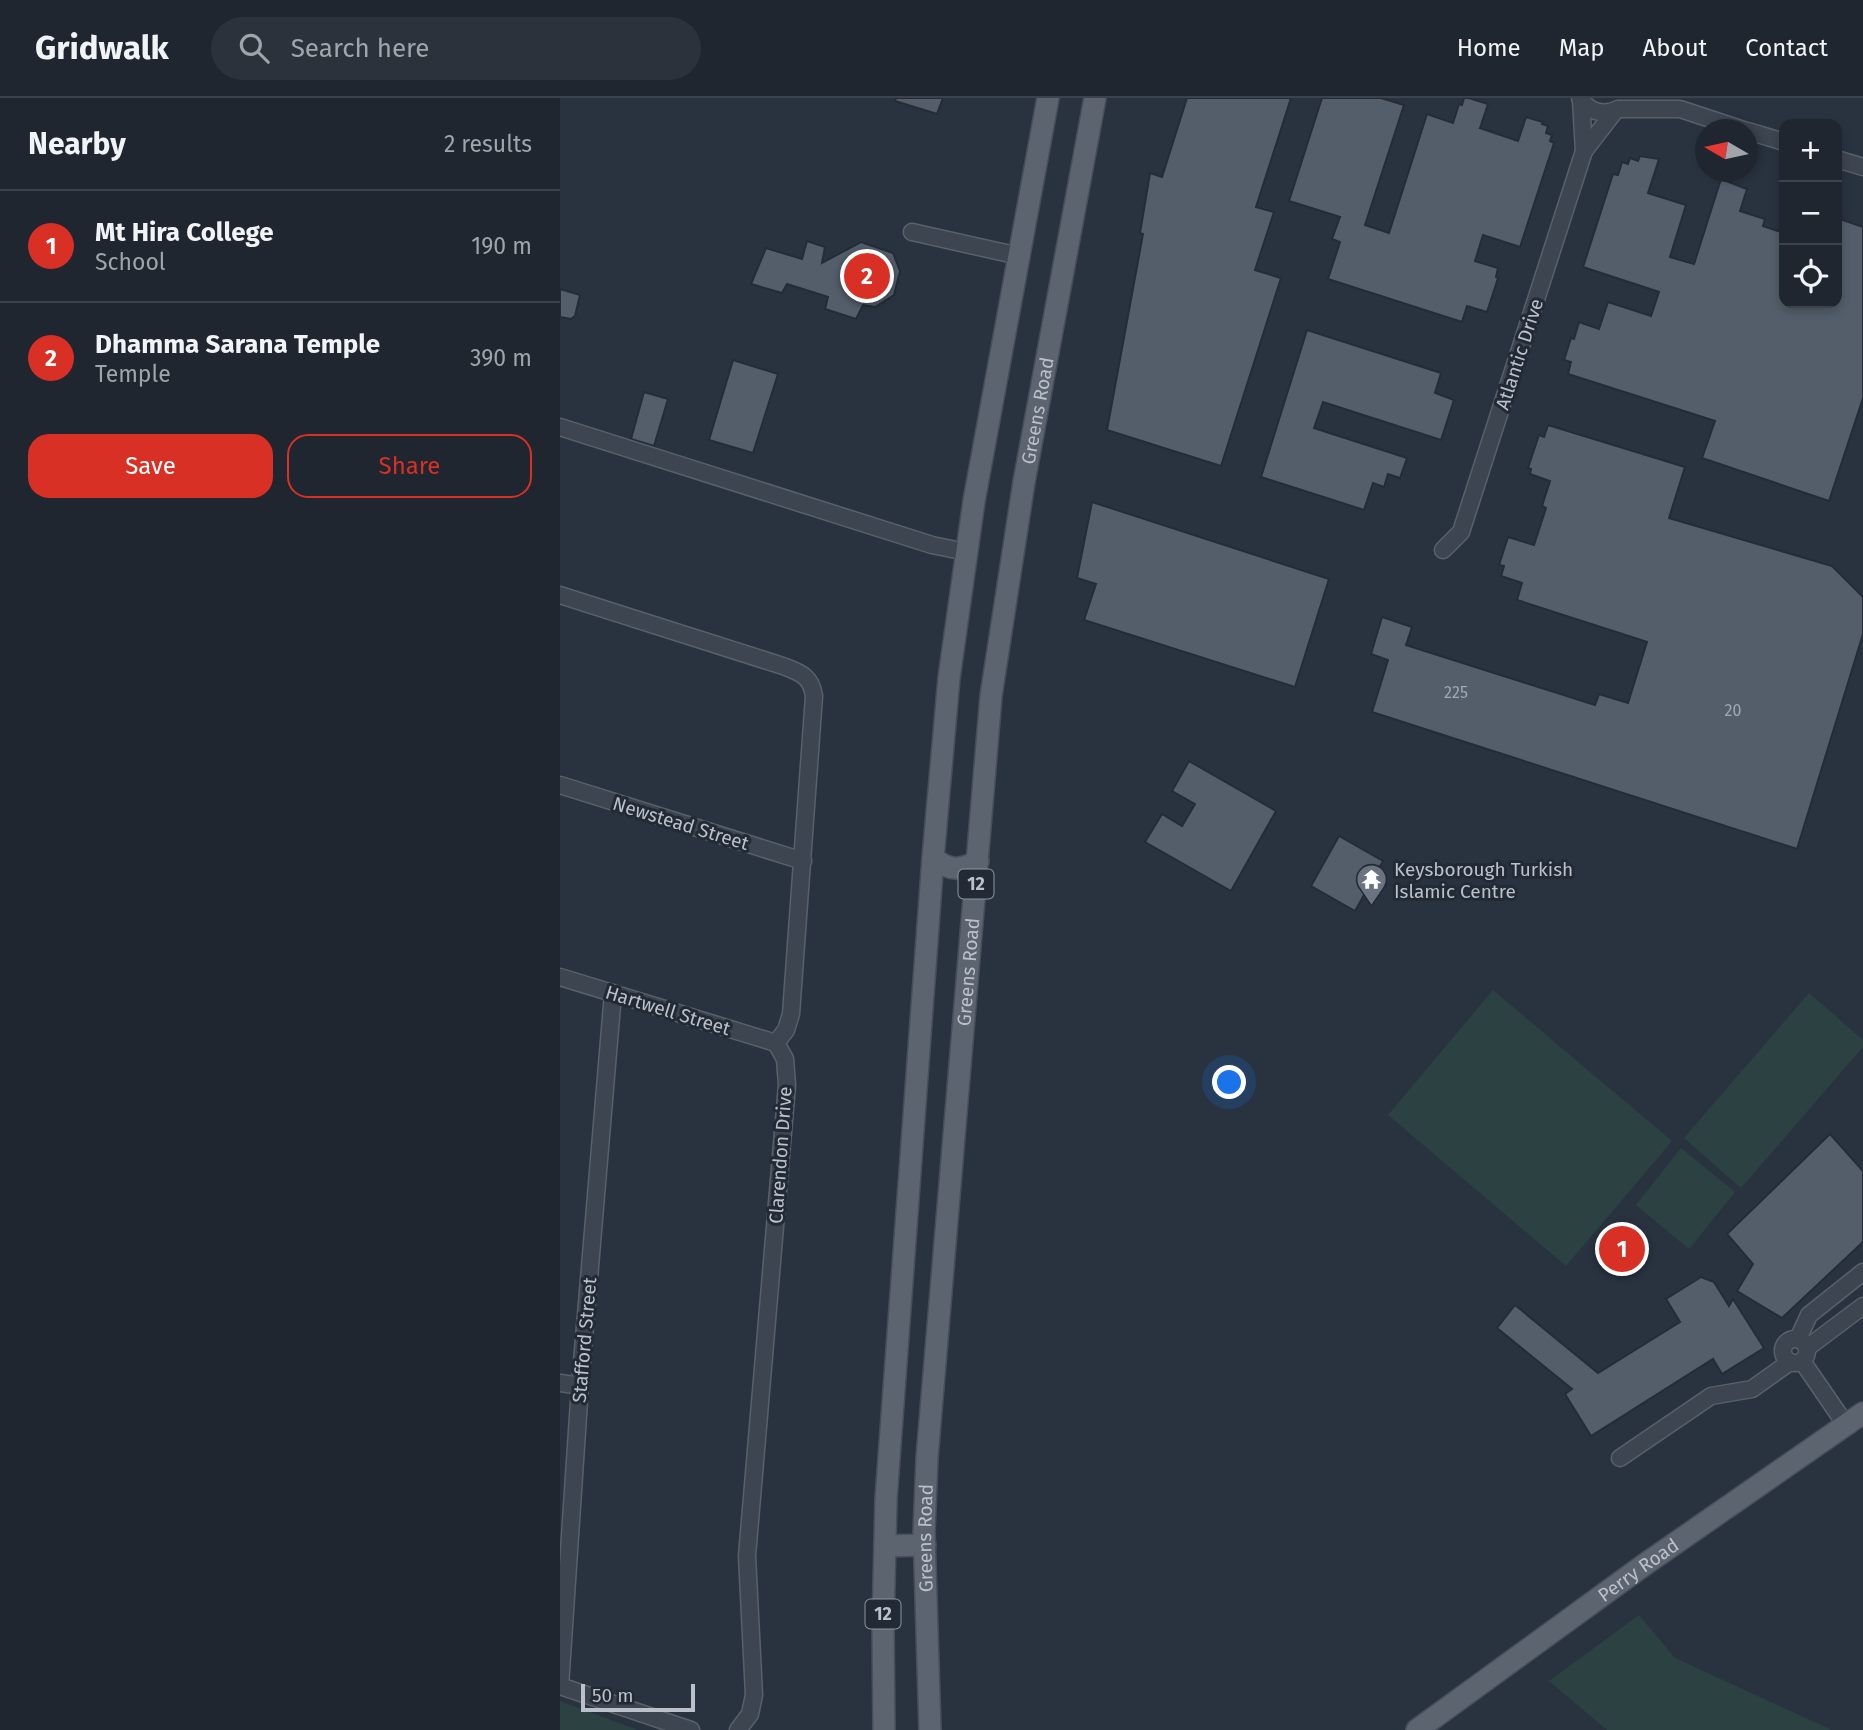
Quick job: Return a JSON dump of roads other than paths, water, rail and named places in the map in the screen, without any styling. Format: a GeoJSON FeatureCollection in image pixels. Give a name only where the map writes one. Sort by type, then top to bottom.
{"type":"FeatureCollection","features":[{"type":"Feature","properties":{"kind":"main road","name":"Greens Road"},"geometry":{"type":"LineString","coordinates":[[930,1730],[925,1545],[927,1458],[991,696],[1007,582],[1095,98]]}},
{"type":"Feature","properties":{"kind":"main road","name":"Greens Road"},"geometry":{"type":"LineString","coordinates":[[884,1730],[883,1625],[888,1472],[948,678],[966,552],[1046,103]]}},
{"type":"Feature","properties":{"kind":"main road"},"geometry":{"type":"LineString","coordinates":[[933,858],[944,867],[952,869],[969,866],[978,861]]}},
{"type":"Feature","properties":{"kind":"main road","name":"Perry Road"},"geometry":{"type":"LineString","coordinates":[[1417,1730],[1644,1565],[1855,1419]]}},
{"type":"Feature","properties":{"kind":"main road"},"geometry":{"type":"LineString","coordinates":[[885,1546],[925,1545]]}},
{"type":"Feature","properties":{"kind":"street"},"geometry":{"type":"LineString","coordinates":[[1664,98],[1680,109]]}},
{"type":"Feature","properties":{"kind":"street"},"geometry":{"type":"LineString","coordinates":[[1580,99],[1595,111],[1621,106],[1680,109],[1711,119]]}},
{"type":"Feature","properties":{"kind":"street","name":"Atlantic Drive"},"geometry":{"type":"LineString","coordinates":[[1580,99],[1584,151]]}},
{"type":"Feature","properties":{"kind":"street","name":"Atlantic Drive"},"geometry":{"type":"LineString","coordinates":[[1443,550],[1461,532],[1584,151],[1621,106]]}},
{"type":"Feature","properties":{"kind":"street"},"geometry":{"type":"LineString","coordinates":[[1758,134],[1779,140]]}},
{"type":"Feature","properties":{"kind":"street"},"geometry":{"type":"LineString","coordinates":[[1842,161],[1863,167]]}},
{"type":"Feature","properties":{"kind":"street"},"geometry":{"type":"LineString","coordinates":[[912,232],[1019,256]]}},
{"type":"Feature","properties":{"kind":"street"},"geometry":{"type":"LineString","coordinates":[[560,426],[926,544],[966,552]]}},
{"type":"Feature","properties":{"kind":"street"},"geometry":{"type":"LineString","coordinates":[[560,595],[783,666],[806,677],[813,685],[791,1014],[786,1030],[776,1043]]}},
{"type":"Feature","properties":{"kind":"street","name":"Newstead Street"},"geometry":{"type":"LineString","coordinates":[[560,785],[803,861]]}},
{"type":"Feature","properties":{"kind":"street","name":"Hartwell Street"},"geometry":{"type":"LineString","coordinates":[[560,976],[776,1043]]}},
{"type":"Feature","properties":{"kind":"street","name":"Stafford Street"},"geometry":{"type":"LineString","coordinates":[[560,1686],[580,1385],[613,993]]}},
{"type":"Feature","properties":{"kind":"street","name":"Clarendon Drive"},"geometry":{"type":"LineString","coordinates":[[738,1730],[750,1714],[754,1695],[747,1556],[787,1086],[785,1059],[776,1043]]}},
{"type":"Feature","properties":{"kind":"street"},"geometry":{"type":"LineString","coordinates":[[1799,1352],[1809,1315],[1863,1272]]}},
{"type":"Feature","properties":{"kind":"street"},"geometry":{"type":"LineString","coordinates":[[1620,1458],[1711,1396],[1752,1389],[1863,1306]]}},
{"type":"Feature","properties":{"kind":"street"},"geometry":{"type":"LineString","coordinates":[[1799,1352],[1855,1419]]}},
{"type":"Feature","properties":{"kind":"street"},"geometry":{"type":"LineString","coordinates":[[560,1383],[580,1385]]}},
{"type":"Feature","properties":{"kind":"street"},"geometry":{"type":"LineString","coordinates":[[560,1686],[691,1730]]}},
{"type":"Feature","properties":{"kind":"place","name":"Dhamma Sarana Temple"},"geometry":{"type":"Point","coordinates":[867,276]}},
{"type":"Feature","properties":{"kind":"place","name":"Keysborough Turkish Islamic Centre"},"geometry":{"type":"Point","coordinates":[1371,907]}},
{"type":"Feature","properties":{"kind":"place","name":"Mt Hira College"},"geometry":{"type":"Point","coordinates":[1622,1249]}}]}
